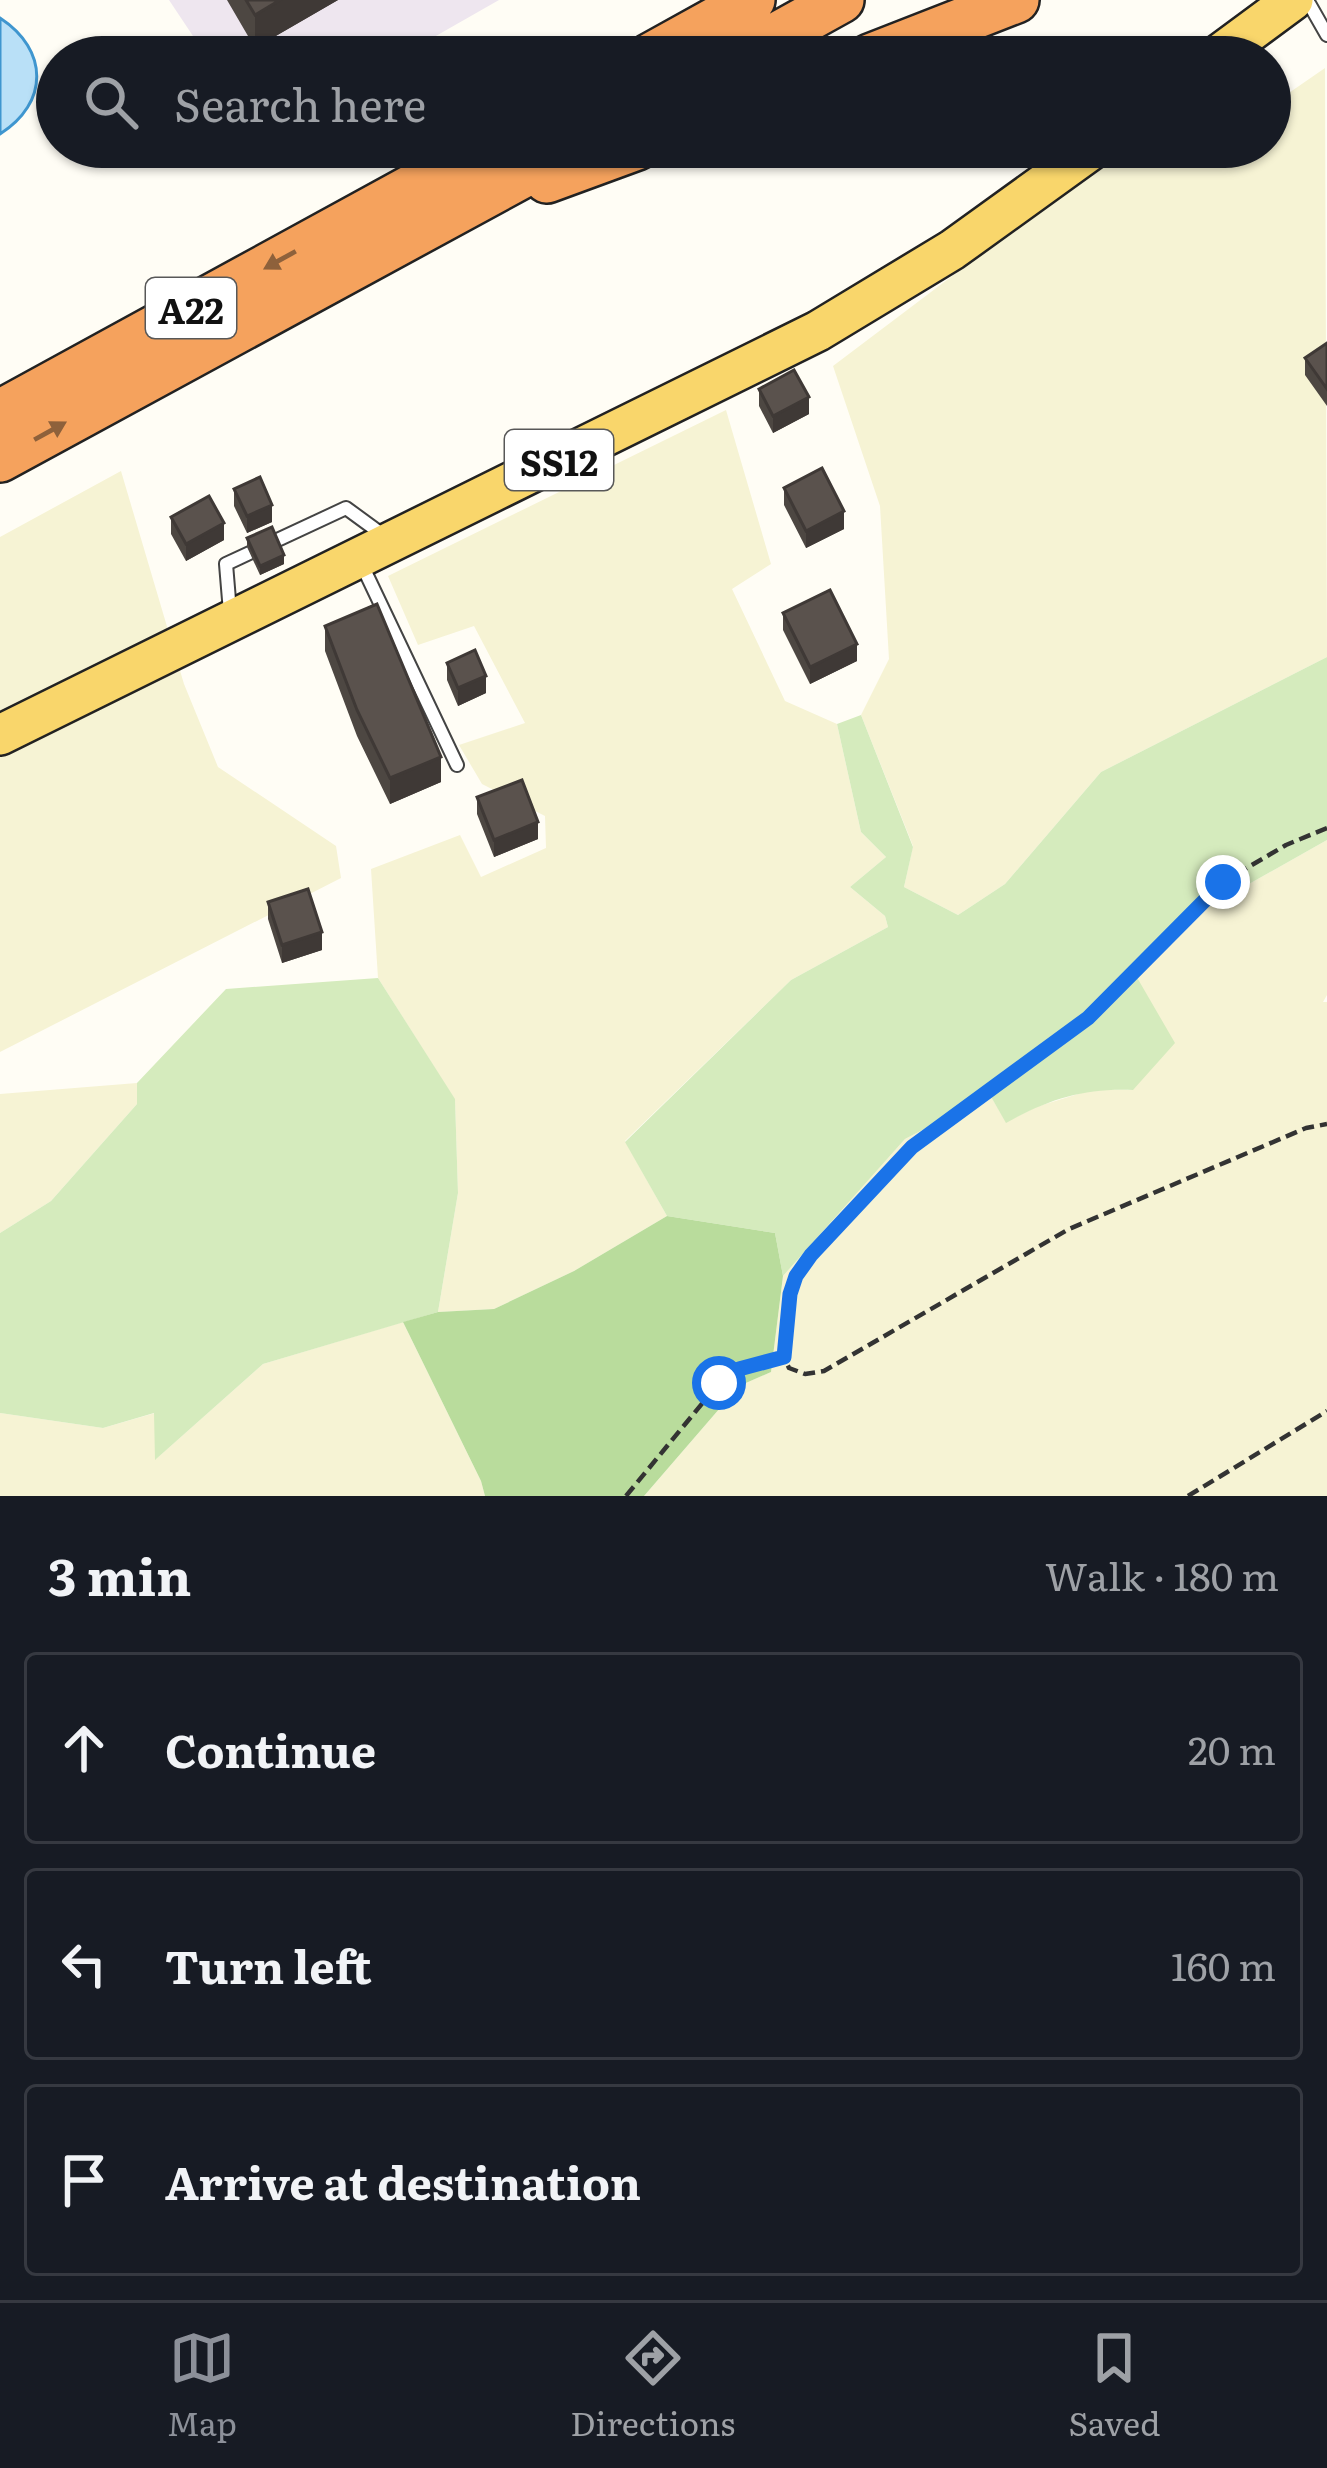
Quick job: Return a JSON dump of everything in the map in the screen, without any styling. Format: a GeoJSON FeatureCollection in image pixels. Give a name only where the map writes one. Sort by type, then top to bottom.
{"type":"FeatureCollection","features":[{"type":"Feature","properties":{"kind":"highway"},"geometry":{"type":"LineString","coordinates":[[687,36],[752,0]]}},
{"type":"Feature","properties":{"kind":"highway"},"geometry":{"type":"LineString","coordinates":[[776,36],[842,0]]}},
{"type":"Feature","properties":{"kind":"highway"},"geometry":{"type":"LineString","coordinates":[[924,36],[1016,0]]}},
{"type":"Feature","properties":{"kind":"highway","name":"A22"},"geometry":{"type":"LineString","coordinates":[[0,413],[448,168]]}},
{"type":"Feature","properties":{"kind":"highway","name":"A22"},"geometry":{"type":"LineString","coordinates":[[0,459],[536,168]]}},
{"type":"Feature","properties":{"kind":"highway"},"geometry":{"type":"LineString","coordinates":[[448,216],[579,168]]}},
{"type":"Feature","properties":{"kind":"main road"},"geometry":{"type":"LineString","coordinates":[[1244,36],[1293,0]]}},
{"type":"Feature","properties":{"kind":"main road","name":"SS12"},"geometry":{"type":"LineString","coordinates":[[0,735],[834,322],[952,250],[1066,168]]}},
{"type":"Feature","properties":{"kind":"lane"},"geometry":{"type":"LineString","coordinates":[[1306,0],[1327,35]]}},
{"type":"Feature","properties":{"kind":"lane"},"geometry":{"type":"LineString","coordinates":[[230,622],[226,565],[346,508],[376,551],[457,765]]}},
{"type":"Feature","properties":{"kind":"path"},"geometry":{"type":"LineString","coordinates":[[1327,828],[1286,845],[1223,882],[1088,1018],[912,1147],[796,1276],[783,1338],[784,1357],[789,1368],[805,1374],[824,1371],[1069,1229],[1306,1128],[1327,1124]]}},
{"type":"Feature","properties":{"kind":"path"},"geometry":{"type":"LineString","coordinates":[[626,1496],[719,1383],[739,1369],[784,1357]]}},
{"type":"Feature","properties":{"kind":"path"},"geometry":{"type":"LineString","coordinates":[[1188,1496],[1327,1411]]}},
{"type":"Feature","properties":{"kind":"shaded area"},"geometry":{"type":"Polygon","coordinates":[[[169,0],[499,0],[436,36],[193,36],[169,0]]]}},
{"type":"Feature","properties":{"kind":"shaded area"},"geometry":{"type":"Polygon","coordinates":[[[1325,68],[1327,657],[1101,772],[1005,884],[958,915],[904,887],[913,846],[861,715],[889,659],[880,506],[833,366],[1095,168],[1291,168],[1291,91],[1325,68]]]}},
{"type":"Feature","properties":{"kind":"shaded area"},"geometry":{"type":"Polygon","coordinates":[[[726,410],[771,564],[732,589],[785,701],[837,724],[861,832],[886,857],[850,887],[885,916],[888,927],[791,980],[625,1141],[667,1216],[574,1271],[494,1309],[438,1312],[458,1193],[455,1100],[378,978],[371,869],[460,835],[481,877],[546,848],[545,816],[482,784],[459,745],[525,723],[474,626],[418,645],[388,576],[726,410]]]}},
{"type":"Feature","properties":{"kind":"shaded area"},"geometry":{"type":"Polygon","coordinates":[[[121,471],[184,684],[218,767],[336,846],[341,878],[0,1052],[0,537],[121,471]]]}},
{"type":"Feature","properties":{"kind":"shaded area"},"geometry":{"type":"Polygon","coordinates":[[[1327,840],[1327,995],[1323,1002],[1327,1002],[1327,1496],[644,1496],[739,1386],[771,1372],[783,1276],[905,1139],[990,1095],[1006,1122],[1094,1089],[1133,1090],[1135,974],[1194,915],[1327,840]]]}},
{"type":"Feature","properties":{"kind":"shaded area"},"geometry":{"type":"Polygon","coordinates":[[[137,1083],[137,1104],[51,1201],[0,1233],[0,1094],[137,1083]]]}},
{"type":"Feature","properties":{"kind":"shaded area"},"geometry":{"type":"Polygon","coordinates":[[[403,1322],[485,1496],[0,1496],[0,1413],[103,1428],[155,1413],[156,1459],[263,1364],[403,1322]]]}},
{"type":"Feature","properties":{"kind":"green space"},"geometry":{"type":"Polygon","coordinates":[[[1327,657],[1327,840],[1194,915],[1135,974],[1175,1043],[1133,1090],[1067,1097],[1006,1123],[990,1095],[905,1139],[783,1276],[775,1233],[667,1216],[625,1142],[791,980],[888,927],[885,916],[850,887],[886,857],[861,832],[837,724],[861,715],[913,847],[904,887],[958,915],[1005,884],[1101,772],[1327,657]]]}},
{"type":"Feature","properties":{"kind":"green space"},"geometry":{"type":"Polygon","coordinates":[[[378,978],[455,1099],[458,1193],[438,1312],[263,1364],[155,1460],[154,1413],[103,1428],[0,1413],[0,1233],[51,1201],[137,1104],[137,1083],[226,989],[378,978]]]}},
{"type":"Feature","properties":{"kind":"green space"},"geometry":{"type":"Polygon","coordinates":[[[667,1216],[775,1233],[783,1276],[771,1372],[739,1386],[644,1496],[485,1496],[403,1322],[438,1312],[494,1309],[574,1271],[667,1216]]]}},
{"type":"Feature","properties":{"kind":"water"},"geometry":{"type":"Polygon","coordinates":[[[0,18],[28,45],[36,81],[28,107],[0,134],[0,18]]]}},
{"type":"Feature","properties":{"kind":"building"},"geometry":{"type":"Polygon","coordinates":[[[246,0],[280,0],[255,15],[246,0]]]}},
{"type":"Feature","properties":{"kind":"building"},"geometry":{"type":"Polygon","coordinates":[[[1327,343],[1327,389],[1305,358],[1327,343]]]}},
{"type":"Feature","properties":{"kind":"building"},"geometry":{"type":"Polygon","coordinates":[[[794,370],[809,397],[773,416],[759,389],[794,370]]]}},
{"type":"Feature","properties":{"kind":"building"},"geometry":{"type":"Polygon","coordinates":[[[822,468],[844,511],[806,531],[784,488],[822,468]]]}},
{"type":"Feature","properties":{"kind":"building"},"geometry":{"type":"Polygon","coordinates":[[[260,477],[272,505],[247,516],[234,489],[260,477]]]}},
{"type":"Feature","properties":{"kind":"building"},"geometry":{"type":"Polygon","coordinates":[[[209,496],[224,523],[186,544],[171,517],[209,496]]]}},
{"type":"Feature","properties":{"kind":"building"},"geometry":{"type":"Polygon","coordinates":[[[272,527],[284,555],[260,566],[247,538],[272,527]]]}},
{"type":"Feature","properties":{"kind":"building"},"geometry":{"type":"Polygon","coordinates":[[[830,590],[857,644],[810,667],[783,613],[830,590]]]}},
{"type":"Feature","properties":{"kind":"building"},"geometry":{"type":"Polygon","coordinates":[[[377,604],[441,757],[390,778],[357,710],[325,626],[377,604]]]}},
{"type":"Feature","properties":{"kind":"building"},"geometry":{"type":"Polygon","coordinates":[[[475,650],[486,676],[458,688],[447,663],[475,650]]]}},
{"type":"Feature","properties":{"kind":"building"},"geometry":{"type":"Polygon","coordinates":[[[522,780],[538,822],[494,840],[477,797],[522,780]]]}},
{"type":"Feature","properties":{"kind":"building"},"geometry":{"type":"Polygon","coordinates":[[[308,889],[322,932],[282,945],[268,902],[308,889]]]}},
{"type":"Feature","properties":{"kind":"route"},"geometry":{"type":"LineString","coordinates":[[719,1383],[739,1369],[784,1357],[783,1338],[796,1276],[912,1147],[1088,1018],[1223,882]]}}]}
